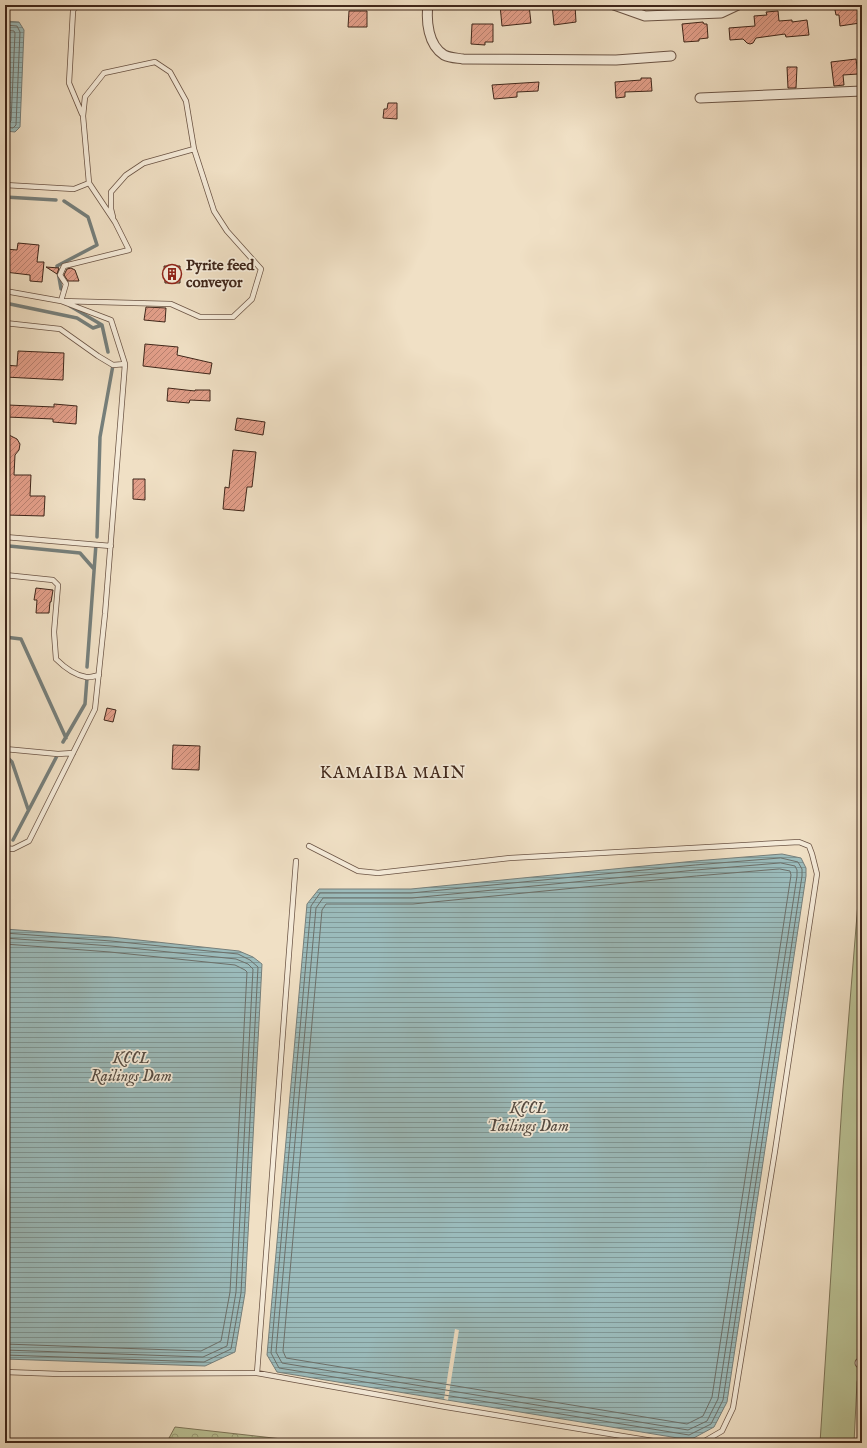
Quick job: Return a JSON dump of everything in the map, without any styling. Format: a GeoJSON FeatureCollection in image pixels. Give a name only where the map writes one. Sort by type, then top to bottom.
{"type":"FeatureCollection","features":[{"type":"Feature","properties":{"kind":"street"},"geometry":{"type":"LineString","coordinates":[[428,5],[427,16],[432,39],[443,54],[451,57],[463,59],[616,60],[671,56]]}},
{"type":"Feature","properties":{"kind":"street"},"geometry":{"type":"LineString","coordinates":[[614,5],[645,16],[721,13],[738,5]]}},
{"type":"Feature","properties":{"kind":"street"},"geometry":{"type":"LineString","coordinates":[[700,98],[862,91]]}},
{"type":"Feature","properties":{"kind":"lane"},"geometry":{"type":"LineString","coordinates":[[76,5],[73,11],[69,83],[83,116]]}},
{"type":"Feature","properties":{"kind":"lane"},"geometry":{"type":"LineString","coordinates":[[5,291],[61,301],[171,304],[200,317],[233,317],[252,299],[261,269],[227,231],[214,211],[194,149],[186,101],[170,72],[155,62],[104,72],[85,97],[83,116],[89,183],[115,222],[129,250],[64,266],[60,275],[66,284],[61,301]]}},
{"type":"Feature","properties":{"kind":"lane"},"geometry":{"type":"LineString","coordinates":[[115,222],[111,209],[111,192],[126,175],[144,163],[194,149]]}},
{"type":"Feature","properties":{"kind":"lane"},"geometry":{"type":"LineString","coordinates":[[5,185],[74,189],[89,183]]}},
{"type":"Feature","properties":{"kind":"lane"},"geometry":{"type":"LineString","coordinates":[[5,848],[13,848],[29,841],[95,709],[99,675],[111,546],[125,364],[111,320],[61,301]]}},
{"type":"Feature","properties":{"kind":"lane"},"geometry":{"type":"LineString","coordinates":[[5,322],[60,329],[113,365],[125,364]]}},
{"type":"Feature","properties":{"kind":"lane"},"geometry":{"type":"LineString","coordinates":[[5,537],[111,546]]}},
{"type":"Feature","properties":{"kind":"lane"},"geometry":{"type":"LineString","coordinates":[[5,575],[53,580],[58,585],[54,632],[56,659],[66,669],[87,678],[99,675]]}},
{"type":"Feature","properties":{"kind":"lane"},"geometry":{"type":"LineString","coordinates":[[5,749],[58,754],[73,753]]}},
{"type":"Feature","properties":{"kind":"lane"},"geometry":{"type":"LineString","coordinates":[[309,846],[358,871],[378,873],[510,858],[799,842],[809,846],[817,874],[775,1151],[733,1408],[722,1431],[703,1442],[697,1443]]}},
{"type":"Feature","properties":{"kind":"lane"},"geometry":{"type":"LineString","coordinates":[[257,1373],[296,861]]}},
{"type":"Feature","properties":{"kind":"lane"},"geometry":{"type":"LineString","coordinates":[[5,1372],[60,1374],[257,1373],[665,1443]]}},
{"type":"Feature","properties":{"kind":"green space"},"geometry":{"type":"Polygon","coordinates":[[[862,853],[862,1327],[859,1363],[860,1370],[857,1382],[854,1443],[820,1443],[843,1088],[862,853]]]}},
{"type":"Feature","properties":{"kind":"green space"},"geometry":{"type":"Polygon","coordinates":[[[175,1427],[300,1441],[301,1443],[195,1443],[191,1440],[169,1438],[175,1427]]]}},
{"type":"Feature","properties":{"kind":"water"},"geometry":{"type":"Polygon","coordinates":[[[5,21],[19,22],[24,30],[20,127],[15,132],[5,131],[5,21]]]}},
{"type":"Feature","properties":{"kind":"water","name":"KCCL Tailings Dam"},"geometry":{"type":"Polygon","coordinates":[[[782,854],[801,858],[806,868],[806,876],[727,1402],[714,1427],[690,1440],[277,1372],[267,1355],[307,904],[319,889],[411,889],[695,861],[782,854]]]}},
{"type":"Feature","properties":{"kind":"water","name":"KCCL Railings Dam"},"geometry":{"type":"Polygon","coordinates":[[[5,929],[111,937],[239,951],[253,957],[262,964],[245,1293],[235,1352],[205,1366],[5,1359],[5,929]]]}},
{"type":"Feature","properties":{"kind":"pier"},"geometry":{"type":"Polygon","coordinates":[[[455,1329],[459,1330],[448,1400],[444,1399],[455,1329]]]}},
{"type":"Feature","properties":{"kind":"building"},"geometry":{"type":"Polygon","coordinates":[[[500,5],[529,5],[531,23],[502,26],[500,5]]]}},
{"type":"Feature","properties":{"kind":"building"},"geometry":{"type":"Polygon","coordinates":[[[552,5],[575,5],[576,22],[554,25],[552,5]]]}},
{"type":"Feature","properties":{"kind":"building"},"geometry":{"type":"Polygon","coordinates":[[[834,5],[862,5],[862,10],[858,12],[860,23],[840,26],[839,15],[836,15],[834,5]]]}},
{"type":"Feature","properties":{"kind":"building"},"geometry":{"type":"Polygon","coordinates":[[[349,11],[367,11],[367,27],[348,27],[349,11]]]}},
{"type":"Feature","properties":{"kind":"building"},"geometry":{"type":"Polygon","coordinates":[[[778,11],[779,21],[792,20],[792,22],[807,20],[809,35],[786,37],[785,34],[756,38],[753,43],[750,44],[743,39],[730,40],[729,28],[755,26],[754,16],[767,15],[766,12],[778,11]]]}},
{"type":"Feature","properties":{"kind":"building"},"geometry":{"type":"Polygon","coordinates":[[[703,22],[704,24],[707,24],[708,38],[699,39],[699,41],[684,42],[682,24],[703,22]]]}},
{"type":"Feature","properties":{"kind":"building"},"geometry":{"type":"Polygon","coordinates":[[[472,24],[493,24],[493,42],[485,42],[485,45],[471,44],[472,24]]]}},
{"type":"Feature","properties":{"kind":"building"},"geometry":{"type":"Polygon","coordinates":[[[856,59],[858,74],[843,75],[844,85],[834,86],[831,62],[856,59]]]}},
{"type":"Feature","properties":{"kind":"building"},"geometry":{"type":"Polygon","coordinates":[[[787,67],[797,67],[796,88],[788,88],[787,67]]]}},
{"type":"Feature","properties":{"kind":"building"},"geometry":{"type":"Polygon","coordinates":[[[641,78],[651,78],[652,91],[625,92],[625,97],[616,98],[615,82],[641,80],[641,78]]]}},
{"type":"Feature","properties":{"kind":"building"},"geometry":{"type":"Polygon","coordinates":[[[539,82],[538,91],[517,92],[517,97],[494,99],[492,85],[539,82]]]}},
{"type":"Feature","properties":{"kind":"building"},"geometry":{"type":"Polygon","coordinates":[[[388,103],[397,103],[397,119],[383,118],[384,109],[387,109],[388,103]]]}},
{"type":"Feature","properties":{"kind":"building"},"geometry":{"type":"Polygon","coordinates":[[[18,243],[39,245],[37,262],[44,262],[42,282],[30,281],[30,275],[5,272],[5,249],[17,250],[18,243]]]}},
{"type":"Feature","properties":{"kind":"building"},"geometry":{"type":"Polygon","coordinates":[[[164,266],[180,266],[180,283],[165,283],[164,266]]]}},
{"type":"Feature","properties":{"kind":"building"},"geometry":{"type":"Polygon","coordinates":[[[46,267],[59,268],[57,274],[46,267]]]}},
{"type":"Feature","properties":{"kind":"building"},"geometry":{"type":"Polygon","coordinates":[[[71,268],[75,270],[79,281],[68,281],[64,275],[67,269],[71,268]]]}},
{"type":"Feature","properties":{"kind":"building"},"geometry":{"type":"Polygon","coordinates":[[[146,307],[166,308],[165,322],[144,320],[146,307]]]}},
{"type":"Feature","properties":{"kind":"building"},"geometry":{"type":"Polygon","coordinates":[[[145,344],[178,347],[177,355],[212,363],[210,374],[143,366],[145,344]]]}},
{"type":"Feature","properties":{"kind":"building"},"geometry":{"type":"Polygon","coordinates":[[[18,351],[64,353],[63,380],[5,377],[5,365],[17,366],[18,351]]]}},
{"type":"Feature","properties":{"kind":"building"},"geometry":{"type":"Polygon","coordinates":[[[168,388],[195,391],[210,390],[210,401],[190,400],[189,403],[167,401],[168,388]]]}},
{"type":"Feature","properties":{"kind":"building"},"geometry":{"type":"Polygon","coordinates":[[[54,404],[77,406],[76,424],[53,422],[53,419],[7,417],[8,405],[54,407],[54,404]]]}},
{"type":"Feature","properties":{"kind":"building"},"geometry":{"type":"Polygon","coordinates":[[[237,418],[265,422],[263,435],[235,430],[237,418]]]}},
{"type":"Feature","properties":{"kind":"building"},"geometry":{"type":"Polygon","coordinates":[[[5,433],[17,439],[20,444],[19,450],[15,455],[14,475],[31,475],[30,496],[45,496],[44,516],[6,515],[5,433]]]}},
{"type":"Feature","properties":{"kind":"building"},"geometry":{"type":"Polygon","coordinates":[[[233,450],[256,452],[252,487],[247,487],[244,511],[223,509],[225,487],[229,488],[233,450]]]}},
{"type":"Feature","properties":{"kind":"building"},"geometry":{"type":"Polygon","coordinates":[[[133,479],[145,479],[145,500],[133,499],[133,479]]]}},
{"type":"Feature","properties":{"kind":"building"},"geometry":{"type":"Polygon","coordinates":[[[36,588],[53,590],[49,613],[36,613],[37,600],[34,600],[36,588]]]}},
{"type":"Feature","properties":{"kind":"building"},"geometry":{"type":"Polygon","coordinates":[[[107,708],[116,710],[113,722],[104,720],[107,708]]]}},
{"type":"Feature","properties":{"kind":"building"},"geometry":{"type":"Polygon","coordinates":[[[173,745],[200,746],[199,770],[172,769],[173,745]]]}},
{"type":"Feature","properties":{"kind":"waterway"},"geometry":{"type":"LineString","coordinates":[[5,197],[56,200]]}},
{"type":"Feature","properties":{"kind":"waterway"},"geometry":{"type":"LineString","coordinates":[[61,289],[57,266],[97,245],[88,217],[64,201]]}},
{"type":"Feature","properties":{"kind":"waterway"},"geometry":{"type":"LineString","coordinates":[[10,304],[77,318],[93,328],[102,325]]}},
{"type":"Feature","properties":{"kind":"waterway"},"geometry":{"type":"LineString","coordinates":[[70,306],[102,325],[108,352]]}},
{"type":"Feature","properties":{"kind":"waterway"},"geometry":{"type":"LineString","coordinates":[[97,537],[100,437],[113,365]]}},
{"type":"Feature","properties":{"kind":"waterway"},"geometry":{"type":"LineString","coordinates":[[87,667],[96,544]]}},
{"type":"Feature","properties":{"kind":"waterway"},"geometry":{"type":"LineString","coordinates":[[9,546],[80,553],[94,569]]}},
{"type":"Feature","properties":{"kind":"waterway"},"geometry":{"type":"LineString","coordinates":[[5,637],[21,639],[66,738]]}},
{"type":"Feature","properties":{"kind":"waterway"},"geometry":{"type":"LineString","coordinates":[[63,742],[85,704],[87,678]]}},
{"type":"Feature","properties":{"kind":"waterway"},"geometry":{"type":"LineString","coordinates":[[13,840],[58,754]]}},
{"type":"Feature","properties":{"kind":"waterway"},"geometry":{"type":"LineString","coordinates":[[5,755],[12,762],[28,809]]}},
{"type":"Feature","properties":{"kind":"place","name":"Pyrite feed conveyor"},"geometry":{"type":"Point","coordinates":[172,274]}},
{"type":"Feature","properties":{"kind":"district","name":"KAMAIBA MAIN"},"geometry":{"type":"Point","coordinates":[393,773]}}]}
